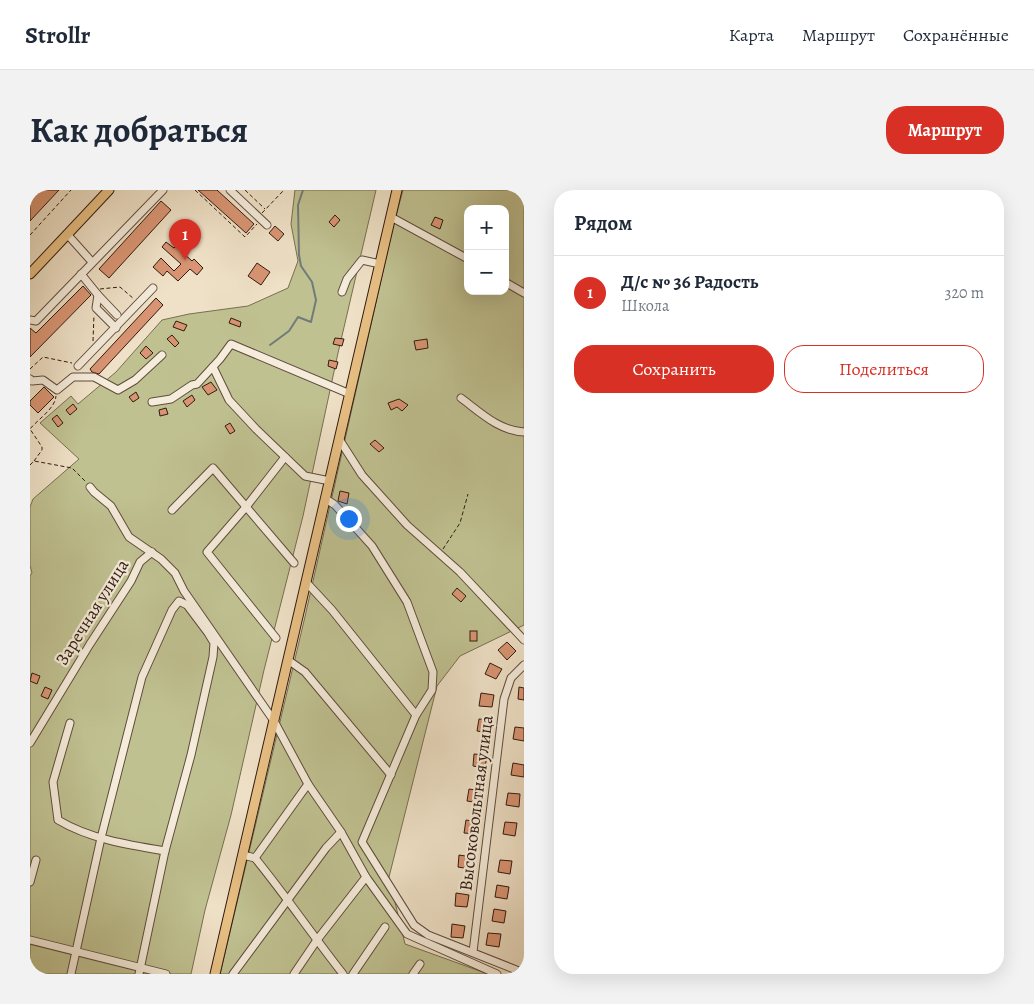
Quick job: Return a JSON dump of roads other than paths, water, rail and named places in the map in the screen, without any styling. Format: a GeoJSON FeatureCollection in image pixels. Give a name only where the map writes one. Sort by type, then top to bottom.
{"type":"FeatureCollection","features":[{"type":"Feature","properties":{"kind":"main road"},"geometry":{"type":"LineString","coordinates":[[215,974],[396,190]]}},
{"type":"Feature","properties":{"kind":"main road"},"geometry":{"type":"LineString","coordinates":[[30,274],[105,191]]}},
{"type":"Feature","properties":{"kind":"street"},"geometry":{"type":"LineString","coordinates":[[30,320],[36,321],[163,190]]}},
{"type":"Feature","properties":{"kind":"street"},"geometry":{"type":"LineString","coordinates":[[230,190],[240,192],[262,220]]}},
{"type":"Feature","properties":{"kind":"street"},"geometry":{"type":"LineString","coordinates":[[391,217],[464,257]]}},
{"type":"Feature","properties":{"kind":"street"},"geometry":{"type":"LineString","coordinates":[[67,234],[92,262]]}},
{"type":"Feature","properties":{"kind":"street"},"geometry":{"type":"LineString","coordinates":[[342,292],[347,279],[362,260],[380,264]]}},
{"type":"Feature","properties":{"kind":"street"},"geometry":{"type":"LineString","coordinates":[[81,274],[117,315]]}},
{"type":"Feature","properties":{"kind":"street"},"geometry":{"type":"LineString","coordinates":[[509,284],[524,293]]}},
{"type":"Feature","properties":{"kind":"street"},"geometry":{"type":"LineString","coordinates":[[78,366],[153,288]]}},
{"type":"Feature","properties":{"kind":"street"},"geometry":{"type":"LineString","coordinates":[[96,292],[96,308],[116,328]]}},
{"type":"Feature","properties":{"kind":"street"},"geometry":{"type":"LineString","coordinates":[[152,402],[171,398],[197,384],[231,344],[350,394]]}},
{"type":"Feature","properties":{"kind":"street"},"geometry":{"type":"LineString","coordinates":[[30,379],[32,381],[43,380],[57,390],[73,377],[94,378],[118,390],[135,380],[162,355]]}},
{"type":"Feature","properties":{"kind":"street"},"geometry":{"type":"LineString","coordinates":[[213,367],[229,400],[238,412],[305,476],[330,481]]}},
{"type":"Feature","properties":{"kind":"street"},"geometry":{"type":"LineString","coordinates":[[461,398],[483,417],[515,431],[524,432]]}},
{"type":"Feature","properties":{"kind":"street"},"geometry":{"type":"LineString","coordinates":[[339,439],[362,475],[406,525],[460,572],[524,640]]}},
{"type":"Feature","properties":{"kind":"street"},"geometry":{"type":"LineString","coordinates":[[276,638],[207,552],[246,507],[285,457]]}},
{"type":"Feature","properties":{"kind":"street"},"geometry":{"type":"LineString","coordinates":[[172,510],[213,468],[294,563]]}},
{"type":"Feature","properties":{"kind":"street"},"geometry":{"type":"LineString","coordinates":[[90,486],[94,492],[111,506],[128,537],[152,552],[175,573],[184,591],[274,720],[308,784],[341,832],[366,877],[407,934],[497,974]]}},
{"type":"Feature","properties":{"kind":"street"},"geometry":{"type":"LineString","coordinates":[[326,499],[335,505],[372,546],[406,602],[433,672],[432,690],[416,715],[362,842],[414,925],[428,935],[524,973]]}},
{"type":"Feature","properties":{"kind":"street","name":"Заречная улица"},"geometry":{"type":"LineString","coordinates":[[30,743],[140,562],[152,552]]}},
{"type":"Feature","properties":{"kind":"street"},"geometry":{"type":"LineString","coordinates":[[306,582],[332,610],[416,715]]}},
{"type":"Feature","properties":{"kind":"street"},"geometry":{"type":"LineString","coordinates":[[71,974],[101,838],[142,677],[172,610],[179,601],[187,605],[214,644],[213,657],[191,755],[165,851],[140,971]]}},
{"type":"Feature","properties":{"kind":"street"},"geometry":{"type":"LineString","coordinates":[[288,660],[305,672],[391,775]]}},
{"type":"Feature","properties":{"kind":"street","name":"Высоковольтная улица"},"geometry":{"type":"LineString","coordinates":[[473,952],[504,699],[511,678],[524,665]]}},
{"type":"Feature","properties":{"kind":"street"},"geometry":{"type":"LineString","coordinates":[[70,723],[53,782],[58,820],[70,827],[101,838],[165,851]]}},
{"type":"Feature","properties":{"kind":"street"},"geometry":{"type":"LineString","coordinates":[[255,858],[308,784]]}},
{"type":"Feature","properties":{"kind":"street"},"geometry":{"type":"LineString","coordinates":[[233,974],[326,848],[341,832]]}},
{"type":"Feature","properties":{"kind":"street"},"geometry":{"type":"LineString","coordinates":[[243,855],[255,858],[288,899],[343,974]]}},
{"type":"Feature","properties":{"kind":"street"},"geometry":{"type":"LineString","coordinates":[[30,882],[36,860]]}},
{"type":"Feature","properties":{"kind":"street"},"geometry":{"type":"LineString","coordinates":[[294,974],[317,940],[366,877]]}},
{"type":"Feature","properties":{"kind":"street"},"geometry":{"type":"LineString","coordinates":[[353,974],[385,927]]}},
{"type":"Feature","properties":{"kind":"street"},"geometry":{"type":"LineString","coordinates":[[30,940],[140,971],[166,974]]}},
{"type":"Feature","properties":{"kind":"street"},"geometry":{"type":"LineString","coordinates":[[413,974],[420,964]]}},
{"type":"Feature","properties":{"kind":"waterway"},"geometry":{"type":"LineString","coordinates":[[270,345],[289,331],[298,317],[311,322],[316,300],[312,282],[301,266],[299,255],[298,205],[303,190]]}},
{"type":"Feature","properties":{"kind":"place","name":"Д/с № 36 Радость"},"geometry":{"type":"Point","coordinates":[185,260]}}]}
